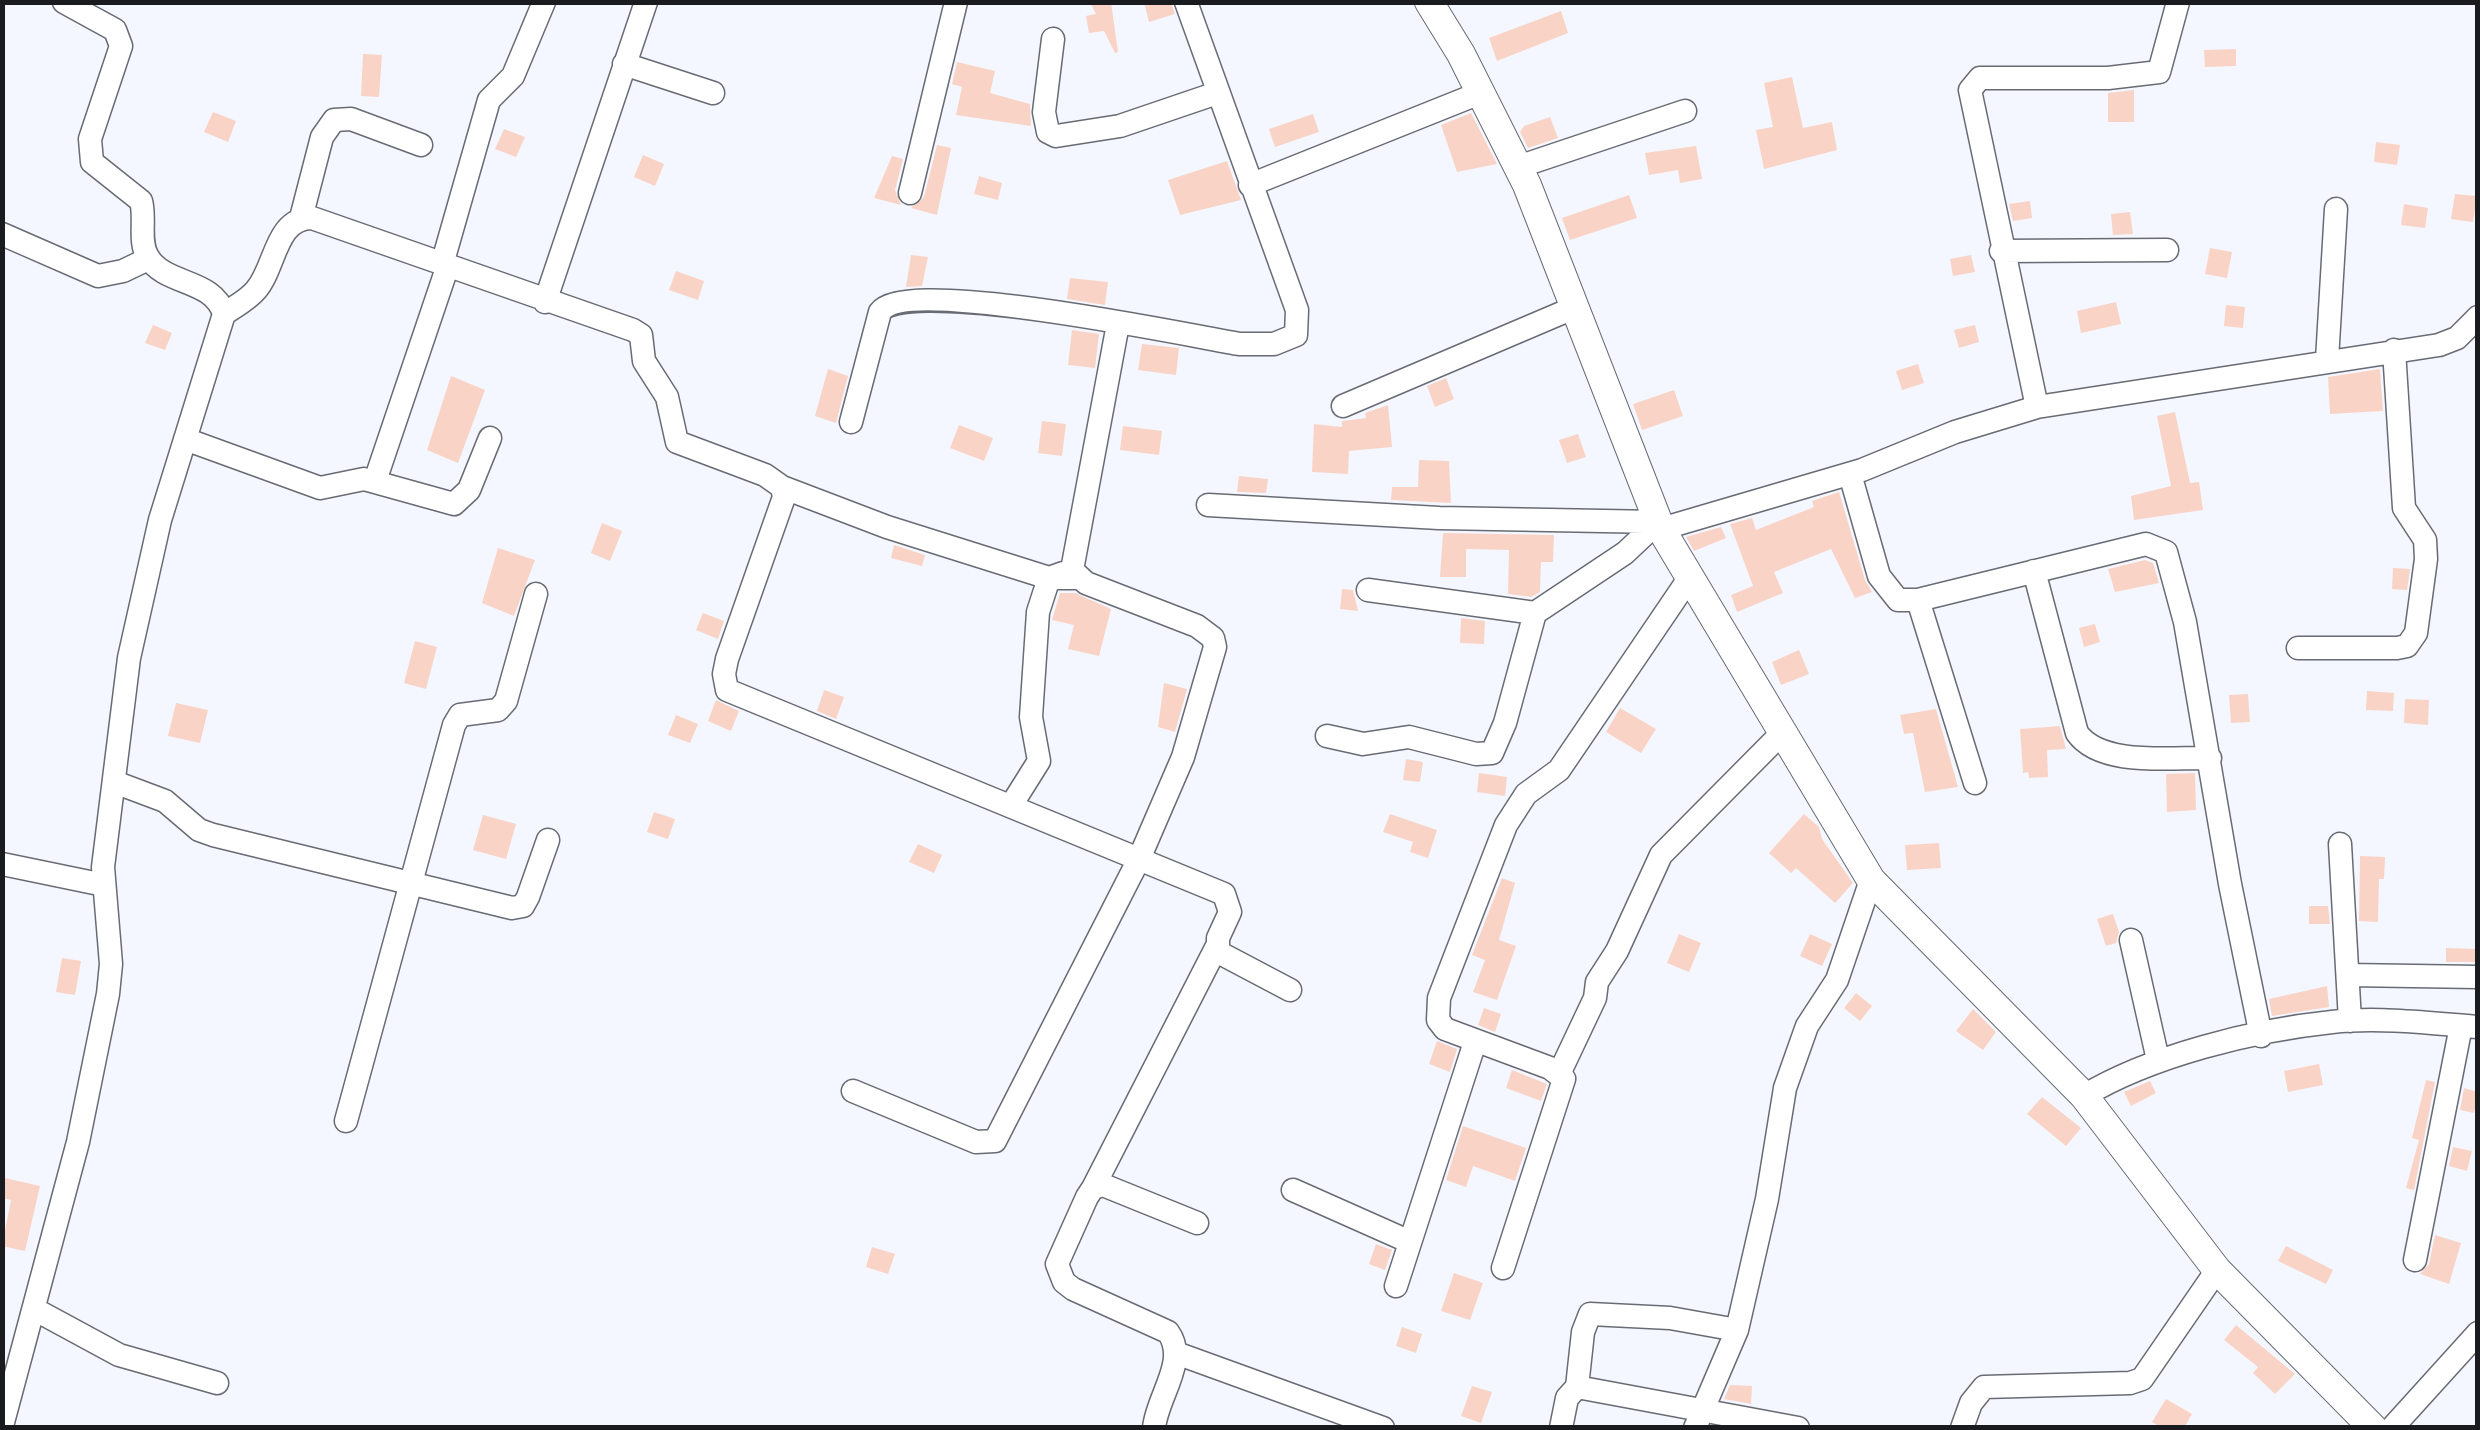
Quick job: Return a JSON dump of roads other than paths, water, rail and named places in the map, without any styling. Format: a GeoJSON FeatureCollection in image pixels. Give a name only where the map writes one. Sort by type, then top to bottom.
{"type":"FeatureCollection","features":[{"type":"Feature","properties":{"kind":"street"},"geometry":{"type":"LineString","coordinates":[[64,2],[105,23],[119,36],[119,58],[93,127],[89,152],[99,169],[141,201],[148,259]]}},
{"type":"Feature","properties":{"kind":"street"},"geometry":{"type":"LineString","coordinates":[[375,481],[446,271],[443,261],[489,100],[514,76],[544,2]]}},
{"type":"Feature","properties":{"kind":"street"},"geometry":{"type":"LineString","coordinates":[[545,302],[646,2]]}},
{"type":"Feature","properties":{"kind":"street"},"geometry":{"type":"LineString","coordinates":[[910,193],[956,2]]}},
{"type":"Feature","properties":{"kind":"street"},"geometry":{"type":"LineString","coordinates":[[850,422],[880,312],[892,302],[965,298],[1250,345],[1274,344],[1296,335],[1297,310],[1186,2]]}},
{"type":"Feature","properties":{"kind":"street"},"geometry":{"type":"LineString","coordinates":[[1428,2],[1518,167],[1660,525],[1871,880],[2084,1096],[2217,1270],[2373,1428]]}},
{"type":"Feature","properties":{"kind":"street"},"geometry":{"type":"LineString","coordinates":[[2037,406],[1971,101],[1973,82],[2152,76],[2164,65],[2178,2]]}},
{"type":"Feature","properties":{"kind":"street"},"geometry":{"type":"LineString","coordinates":[[1054,39],[1044,112],[1048,132],[1056,136],[1120,126],[1216,93]]}},
{"type":"Feature","properties":{"kind":"street"},"geometry":{"type":"LineString","coordinates":[[624,64],[714,93]]}},
{"type":"Feature","properties":{"kind":"street"},"geometry":{"type":"LineString","coordinates":[[1250,185],[1480,93]]}},
{"type":"Feature","properties":{"kind":"street"},"geometry":{"type":"LineString","coordinates":[[1518,167],[1685,111]]}},
{"type":"Feature","properties":{"kind":"street"},"geometry":{"type":"LineString","coordinates":[[224,314],[256,292],[286,230],[301,218],[322,137],[334,120],[351,119],[421,145]]}},
{"type":"Feature","properties":{"kind":"street"},"geometry":{"type":"LineString","coordinates":[[2328,360],[2336,209]]}},
{"type":"Feature","properties":{"kind":"street"},"geometry":{"type":"LineString","coordinates":[[301,218],[328,221],[641,335],[644,361],[667,397],[676,442],[887,527],[1049,578],[1074,574],[1196,626],[1213,638],[1215,646],[1184,757],[1139,858],[995,1141],[976,1142],[853,1091]]}},
{"type":"Feature","properties":{"kind":"street"},"geometry":{"type":"LineString","coordinates":[[2,234],[98,276],[123,271],[148,259]]}},
{"type":"Feature","properties":{"kind":"street"},"geometry":{"type":"LineString","coordinates":[[2001,252],[2167,250]]}},
{"type":"Feature","properties":{"kind":"street"},"geometry":{"type":"LineString","coordinates":[[2,1426],[78,1142],[108,994],[111,964],[104,886],[118,731],[130,658],[160,520],[224,314],[220,302],[210,293],[148,259]]}},
{"type":"Feature","properties":{"kind":"street"},"geometry":{"type":"LineString","coordinates":[[1343,406],[1572,308]]}},
{"type":"Feature","properties":{"kind":"street"},"geometry":{"type":"LineString","coordinates":[[1208,505],[1660,525],[1850,474],[1955,432],[2037,406],[2440,345],[2457,338],[2478,318]]}},
{"type":"Feature","properties":{"kind":"street"},"geometry":{"type":"LineString","coordinates":[[1074,574],[1118,324]]}},
{"type":"Feature","properties":{"kind":"street"},"geometry":{"type":"LineString","coordinates":[[2298,648],[2398,648],[2413,641],[2416,633],[2424,540],[2404,508],[2394,350]]}},
{"type":"Feature","properties":{"kind":"street"},"geometry":{"type":"LineString","coordinates":[[185,438],[320,488],[375,481],[454,504],[470,490],[490,438]]}},
{"type":"Feature","properties":{"kind":"street"},"geometry":{"type":"LineString","coordinates":[[1850,474],[1879,576],[1898,600],[1918,600],[2146,544],[2166,552],[2185,622],[2262,1036]]}},
{"type":"Feature","properties":{"kind":"street"},"geometry":{"type":"LineString","coordinates":[[782,487],[784,497],[727,659],[727,690],[1224,894],[1230,912],[1217,946],[1061,1252],[1058,1272],[1073,1289],[1168,1332],[1176,1353],[1154,1428]]}},
{"type":"Feature","properties":{"kind":"street"},"geometry":{"type":"LineString","coordinates":[[1327,736],[1363,744],[1420,738],[1476,754],[1492,753],[1505,724],[1535,614],[1660,525]]}},
{"type":"Feature","properties":{"kind":"street"},"geometry":{"type":"LineString","coordinates":[[2034,571],[2077,733],[2083,742],[2114,754],[2210,758]]}},
{"type":"Feature","properties":{"kind":"street"},"geometry":{"type":"LineString","coordinates":[[1560,1072],[1446,1029],[1437,1010],[1506,825],[1526,794],[1559,770],[1690,577]]}},
{"type":"Feature","properties":{"kind":"street"},"geometry":{"type":"LineString","coordinates":[[1012,804],[1038,761],[1031,717],[1038,612],[1049,578]]}},
{"type":"Feature","properties":{"kind":"street"},"geometry":{"type":"LineString","coordinates":[[1368,590],[1535,614]]}},
{"type":"Feature","properties":{"kind":"street"},"geometry":{"type":"LineString","coordinates":[[346,1121],[407,884],[454,725],[460,716],[498,710],[506,701],[536,594]]}},
{"type":"Feature","properties":{"kind":"street"},"geometry":{"type":"LineString","coordinates":[[1918,600],[1975,783]]}},
{"type":"Feature","properties":{"kind":"street"},"geometry":{"type":"LineString","coordinates":[[1503,1268],[1562,1090],[1560,1072],[1596,998],[1597,982],[1617,951],[1661,855],[1782,732]]}},
{"type":"Feature","properties":{"kind":"street"},"geometry":{"type":"LineString","coordinates":[[116,783],[165,801],[199,830],[490,905],[523,906],[548,840]]}},
{"type":"Feature","properties":{"kind":"street"},"geometry":{"type":"LineString","coordinates":[[2340,844],[2350,1021]]}},
{"type":"Feature","properties":{"kind":"street"},"geometry":{"type":"LineString","coordinates":[[2,864],[104,886]]}},
{"type":"Feature","properties":{"kind":"street"},"geometry":{"type":"LineString","coordinates":[[1700,1418],[1736,1330],[1767,1199],[1785,1088],[1807,1026],[1837,980],[1871,880]]}},
{"type":"Feature","properties":{"kind":"street"},"geometry":{"type":"LineString","coordinates":[[2131,940],[2158,1060]]}},
{"type":"Feature","properties":{"kind":"street"},"geometry":{"type":"LineString","coordinates":[[1217,946],[1225,957],[1290,990]]}},
{"type":"Feature","properties":{"kind":"street"},"geometry":{"type":"LineString","coordinates":[[2348,975],[2478,977]]}},
{"type":"Feature","properties":{"kind":"street"},"geometry":{"type":"LineString","coordinates":[[2084,1096],[2158,1060],[2262,1036],[2350,1021],[2469,1026],[2415,1260]]}},
{"type":"Feature","properties":{"kind":"street"},"geometry":{"type":"LineString","coordinates":[[1396,1286],[1475,1042]]}},
{"type":"Feature","properties":{"kind":"street"},"geometry":{"type":"LineString","coordinates":[[1093,1188],[1115,1188],[1197,1224]]}},
{"type":"Feature","properties":{"kind":"street"},"geometry":{"type":"LineString","coordinates":[[1293,1190],[1410,1242]]}},
{"type":"Feature","properties":{"kind":"street"},"geometry":{"type":"LineString","coordinates":[[1962,1428],[1977,1392],[1984,1388],[2130,1383],[2142,1379],[2217,1270]]}},
{"type":"Feature","properties":{"kind":"street"},"geometry":{"type":"LineString","coordinates":[[34,1309],[119,1355],[217,1383]]}},
{"type":"Feature","properties":{"kind":"street"},"geometry":{"type":"LineString","coordinates":[[1561,1428],[1567,1398],[1577,1388],[1582,1332],[1590,1314],[1670,1318],[1736,1330]]}},
{"type":"Feature","properties":{"kind":"street"},"geometry":{"type":"LineString","coordinates":[[2392,1428],[2478,1333]]}},
{"type":"Feature","properties":{"kind":"street"},"geometry":{"type":"LineString","coordinates":[[1176,1353],[1383,1428]]}},
{"type":"Feature","properties":{"kind":"street"},"geometry":{"type":"LineString","coordinates":[[1577,1388],[1700,1418],[1798,1428]]}}]}
